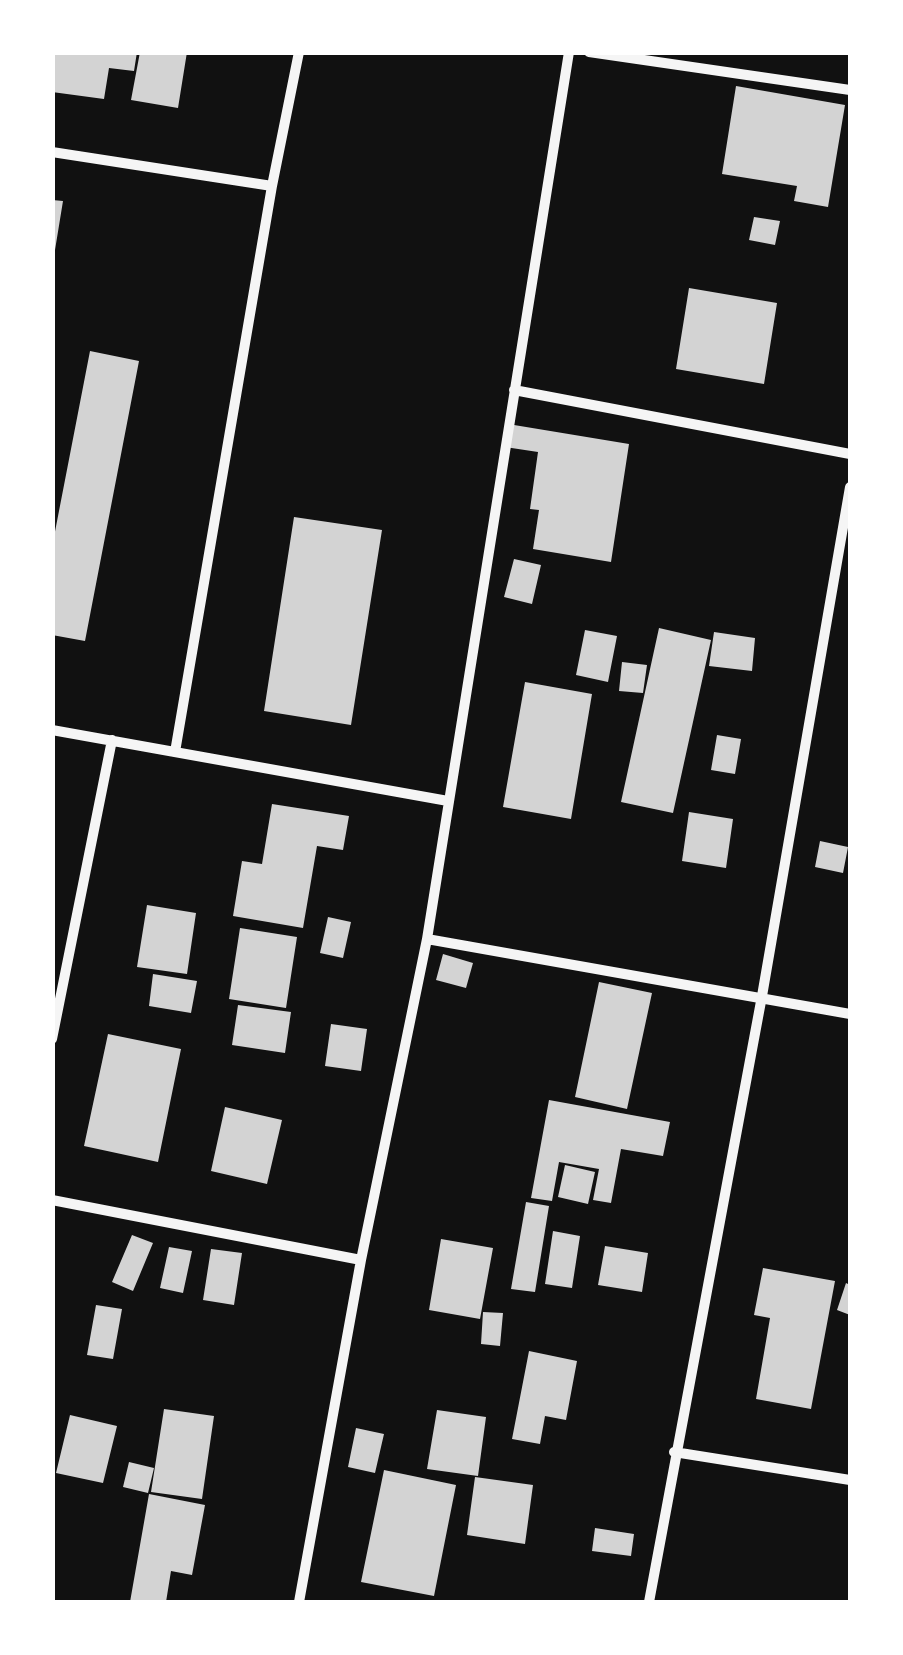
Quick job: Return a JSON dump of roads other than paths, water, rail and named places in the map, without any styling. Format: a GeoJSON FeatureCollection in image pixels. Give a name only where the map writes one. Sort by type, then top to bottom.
{"type":"FeatureCollection","features":[{"type":"Feature","properties":{"kind":"street"},"geometry":{"type":"LineString","coordinates":[[175,752],[272,186],[299,52]]}},
{"type":"Feature","properties":{"kind":"street"},"geometry":{"type":"LineString","coordinates":[[300,1602],[361,1260],[427,938],[569,52]]}},
{"type":"Feature","properties":{"kind":"street"},"geometry":{"type":"LineString","coordinates":[[589,52],[850,90]]}},
{"type":"Feature","properties":{"kind":"street"},"geometry":{"type":"LineString","coordinates":[[52,152],[272,186]]}},
{"type":"Feature","properties":{"kind":"street"},"geometry":{"type":"LineString","coordinates":[[514,390],[850,454]]}},
{"type":"Feature","properties":{"kind":"street"},"geometry":{"type":"LineString","coordinates":[[648,1602],[762,996],[850,487]]}},
{"type":"Feature","properties":{"kind":"street"},"geometry":{"type":"LineString","coordinates":[[52,730],[448,801]]}},
{"type":"Feature","properties":{"kind":"street"},"geometry":{"type":"LineString","coordinates":[[52,1040],[112,740]]}},
{"type":"Feature","properties":{"kind":"street"},"geometry":{"type":"LineString","coordinates":[[427,938],[850,1014]]}},
{"type":"Feature","properties":{"kind":"street"},"geometry":{"type":"LineString","coordinates":[[52,1200],[361,1260]]}},
{"type":"Feature","properties":{"kind":"street"},"geometry":{"type":"LineString","coordinates":[[674,1452],[850,1480]]}}]}
